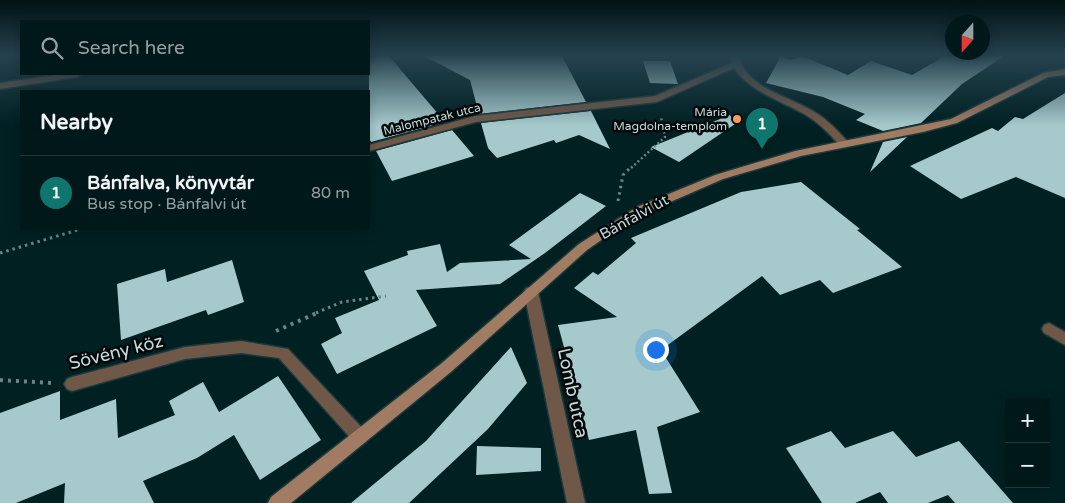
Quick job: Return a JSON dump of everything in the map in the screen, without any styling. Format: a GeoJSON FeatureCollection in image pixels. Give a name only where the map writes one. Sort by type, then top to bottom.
{"type":"FeatureCollection","features":[{"type":"Feature","properties":{"kind":"street"},"geometry":{"type":"LineString","coordinates":[[0,86],[42,79]]}},
{"type":"Feature","properties":{"kind":"street","name":"Malompatak utca"},"geometry":{"type":"LineString","coordinates":[[370,148],[475,119],[657,99],[697,79]]}},
{"type":"Feature","properties":{"kind":"street","name":"Malompatak utca"},"geometry":{"type":"LineString","coordinates":[[751,79],[758,87],[819,118],[844,144]]}},
{"type":"Feature","properties":{"kind":"street","name":"Bánfalvi út"},"geometry":{"type":"LineString","coordinates":[[277,503],[447,367],[530,292],[613,226],[664,199],[719,177],[799,153],[954,121],[1037,79]]}},
{"type":"Feature","properties":{"kind":"street","name":"Lomb utca"},"geometry":{"type":"LineString","coordinates":[[530,292],[576,503]]}},
{"type":"Feature","properties":{"kind":"street"},"geometry":{"type":"LineString","coordinates":[[1048,329],[1065,339]]}},
{"type":"Feature","properties":{"kind":"street","name":"Sövény köz"},"geometry":{"type":"LineString","coordinates":[[72,384],[185,353],[241,347],[284,353],[360,437]]}},
{"type":"Feature","properties":{"kind":"path"},"geometry":{"type":"LineString","coordinates":[[613,226],[624,175],[665,137],[657,99]]}},
{"type":"Feature","properties":{"kind":"path"},"geometry":{"type":"LineString","coordinates":[[0,253],[78,230]]}},
{"type":"Feature","properties":{"kind":"path"},"geometry":{"type":"LineString","coordinates":[[241,347],[342,302],[386,296]]}},
{"type":"Feature","properties":{"kind":"path","name":"Sövény köz"},"geometry":{"type":"LineString","coordinates":[[0,380],[72,384]]}},
{"type":"Feature","properties":{"kind":"building"},"geometry":{"type":"Polygon","coordinates":[[[369,79],[409,79],[445,122],[371,142],[369,79]]]}},
{"type":"Feature","properties":{"kind":"building"},"geometry":{"type":"Polygon","coordinates":[[[574,79],[586,102],[479,114],[470,80],[574,79]]]}},
{"type":"Feature","properties":{"kind":"building"},"geometry":{"type":"Polygon","coordinates":[[[649,79],[676,79],[678,84],[650,83],[649,79]]]}},
{"type":"Feature","properties":{"kind":"building"},"geometry":{"type":"Polygon","coordinates":[[[768,79],[969,79],[921,123],[883,131],[856,120],[865,114],[823,97],[766,83],[768,79]]]}},
{"type":"Feature","properties":{"kind":"building"},"geometry":{"type":"Polygon","coordinates":[[[1065,93],[1065,198],[1016,177],[961,199],[910,166],[992,128],[998,131],[1015,117],[1023,119],[1065,93]]]}},
{"type":"Feature","properties":{"kind":"building"},"geometry":{"type":"Polygon","coordinates":[[[591,111],[610,149],[579,135],[556,143],[554,140],[497,158],[488,148],[481,123],[591,111]]]}},
{"type":"Feature","properties":{"kind":"building"},"geometry":{"type":"Polygon","coordinates":[[[730,115],[735,124],[679,162],[651,147],[730,115]]]}},
{"type":"Feature","properties":{"kind":"building"},"geometry":{"type":"Polygon","coordinates":[[[452,130],[474,156],[392,181],[376,151],[452,130]]]}},
{"type":"Feature","properties":{"kind":"building"},"geometry":{"type":"Polygon","coordinates":[[[907,137],[870,172],[883,142],[907,137]]]}},
{"type":"Feature","properties":{"kind":"building"},"geometry":{"type":"Polygon","coordinates":[[[801,182],[860,229],[857,230],[902,267],[833,293],[820,280],[780,295],[762,276],[661,350],[700,412],[657,427],[672,493],[649,494],[636,430],[589,440],[558,325],[617,317],[574,288],[593,272],[598,275],[636,243],[631,238],[741,192],[801,182]]]}},
{"type":"Feature","properties":{"kind":"building"},"geometry":{"type":"Polygon","coordinates":[[[580,193],[606,206],[545,253],[500,284],[416,290],[437,326],[337,374],[321,344],[342,333],[335,318],[379,300],[364,271],[408,255],[407,251],[440,244],[447,272],[460,263],[531,259],[509,245],[580,193]]]}},
{"type":"Feature","properties":{"kind":"building"},"geometry":{"type":"Polygon","coordinates":[[[232,260],[244,302],[208,315],[206,310],[121,340],[117,284],[165,269],[167,282],[232,260]]]}},
{"type":"Feature","properties":{"kind":"building"},"geometry":{"type":"Polygon","coordinates":[[[511,347],[527,383],[488,429],[409,503],[351,503],[426,441],[511,347]]]}},
{"type":"Feature","properties":{"kind":"building"},"geometry":{"type":"Polygon","coordinates":[[[278,376],[321,440],[260,480],[234,435],[197,458],[143,481],[154,503],[64,503],[65,483],[16,503],[0,503],[0,413],[60,391],[60,420],[116,399],[118,438],[175,415],[169,401],[203,382],[219,412],[278,376]]]}},
{"type":"Feature","properties":{"kind":"building"},"geometry":{"type":"Polygon","coordinates":[[[831,431],[845,448],[893,431],[916,457],[959,441],[1013,503],[955,503],[948,495],[928,503],[888,503],[880,492],[855,503],[822,503],[786,448],[831,431]]]}},
{"type":"Feature","properties":{"kind":"building"},"geometry":{"type":"Polygon","coordinates":[[[477,446],[541,448],[541,471],[476,475],[477,446]]]}},
{"type":"Feature","properties":{"kind":"place","name":"Mária Magdolna-templom"},"geometry":{"type":"Point","coordinates":[737,119]}},
{"type":"Feature","properties":{"kind":"place","name":"Bánfalva, könyvtár"},"geometry":{"type":"Point","coordinates":[762,149]}}]}
